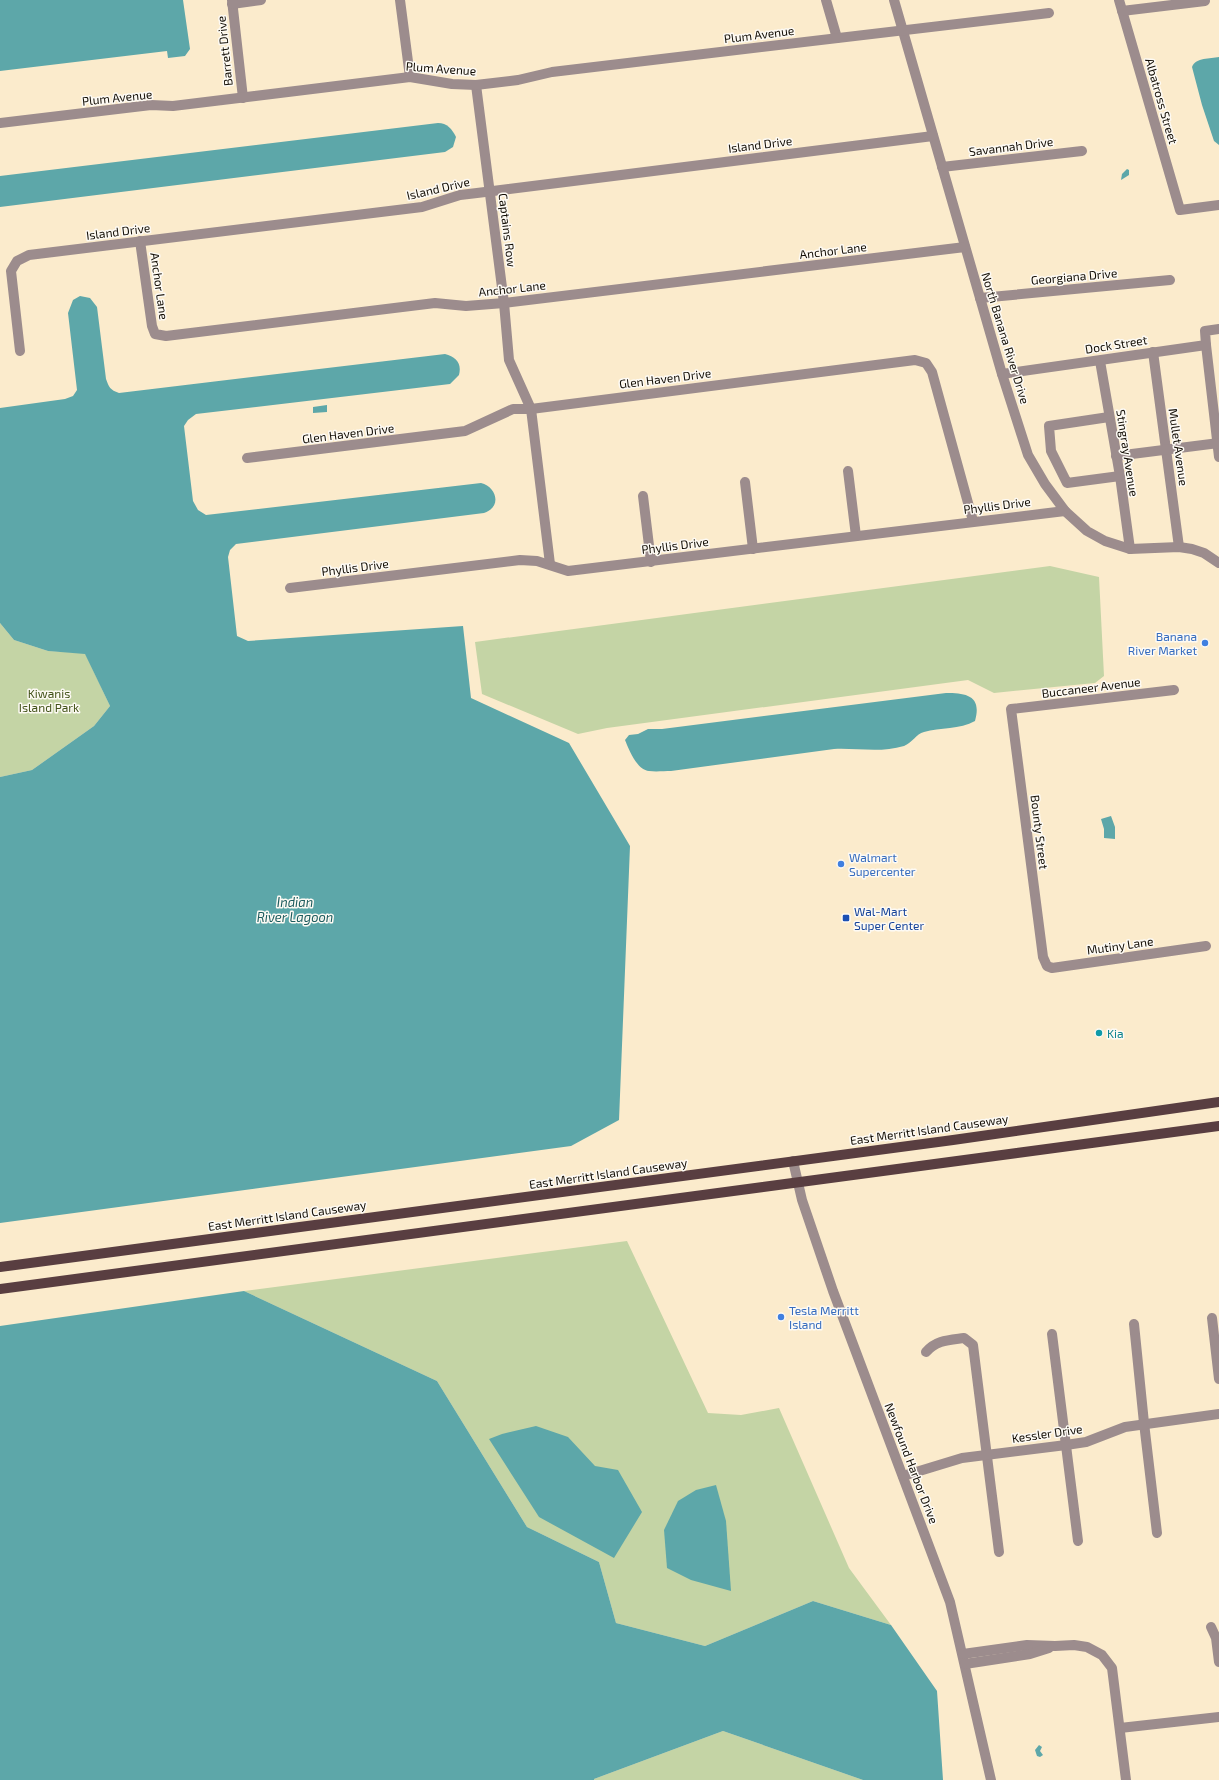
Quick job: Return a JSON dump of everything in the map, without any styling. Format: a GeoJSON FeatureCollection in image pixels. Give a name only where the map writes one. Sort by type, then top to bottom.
{"type":"FeatureCollection","features":[{"type":"Feature","properties":{"kind":"main road","name":"East Merritt Island Causeway"},"geometry":{"type":"LineString","coordinates":[[0,1267],[793,1161],[1219,1102]]}},
{"type":"Feature","properties":{"kind":"main road"},"geometry":{"type":"LineString","coordinates":[[0,1289],[1219,1126]]}},
{"type":"Feature","properties":{"kind":"street"},"geometry":{"type":"LineString","coordinates":[[232,2],[261,0]]}},
{"type":"Feature","properties":{"kind":"street"},"geometry":{"type":"LineString","coordinates":[[400,0],[410,77]]}},
{"type":"Feature","properties":{"kind":"street"},"geometry":{"type":"LineString","coordinates":[[826,0],[837,38]]}},
{"type":"Feature","properties":{"kind":"street","name":"North Banana River Drive"},"geometry":{"type":"LineString","coordinates":[[894,0],[1002,374],[1028,455],[1045,484],[1065,510],[1087,531],[1105,541],[1130,549],[1179,547],[1192,548],[1204,553],[1219,563]]}},
{"type":"Feature","properties":{"kind":"street","name":"Albatross Street"},"geometry":{"type":"LineString","coordinates":[[1119,0],[1180,210],[1219,205]]}},
{"type":"Feature","properties":{"kind":"street"},"geometry":{"type":"LineString","coordinates":[[1122,11],[1205,1]]}},
{"type":"Feature","properties":{"kind":"street","name":"Barrett Drive"},"geometry":{"type":"LineString","coordinates":[[232,2],[243,98]]}},
{"type":"Feature","properties":{"kind":"street","name":"Plum Avenue"},"geometry":{"type":"LineString","coordinates":[[0,124],[151,105],[173,106],[243,98],[410,77],[452,84],[476,85],[518,80],[552,72],[837,38],[903,32],[1049,13]]}},
{"type":"Feature","properties":{"kind":"street","name":"Captains Row"},"geometry":{"type":"LineString","coordinates":[[476,85],[504,303],[509,360],[531,408],[550,564]]}},
{"type":"Feature","properties":{"kind":"street","name":"Island Drive"},"geometry":{"type":"LineString","coordinates":[[20,351],[11,271],[16,261],[29,255],[422,207],[460,195],[933,136]]}},
{"type":"Feature","properties":{"kind":"street","name":"Savannah Drive"},"geometry":{"type":"LineString","coordinates":[[942,167],[1082,151]]}},
{"type":"Feature","properties":{"kind":"street","name":"Anchor Lane"},"geometry":{"type":"LineString","coordinates":[[140,241],[152,326],[155,334],[166,336],[435,303],[466,306],[504,303],[965,247]]}},
{"type":"Feature","properties":{"kind":"street","name":"Georgiana Drive"},"geometry":{"type":"LineString","coordinates":[[980,298],[1170,280]]}},
{"type":"Feature","properties":{"kind":"street"},"geometry":{"type":"LineString","coordinates":[[1219,329],[1205,331],[1206,345],[1215,386],[1219,457]]}},
{"type":"Feature","properties":{"kind":"street","name":"Dock Street"},"geometry":{"type":"LineString","coordinates":[[1002,374],[1206,345]]}},
{"type":"Feature","properties":{"kind":"street","name":"Mullet Avenue"},"geometry":{"type":"LineString","coordinates":[[1153,352],[1179,547]]}},
{"type":"Feature","properties":{"kind":"street","name":"Glen Haven Drive"},"geometry":{"type":"LineString","coordinates":[[247,458],[465,431],[513,409],[915,360],[926,362],[932,372],[974,521]]}},
{"type":"Feature","properties":{"kind":"street","name":"Stingray Avenue"},"geometry":{"type":"LineString","coordinates":[[1100,361],[1120,476],[1130,549]]}},
{"type":"Feature","properties":{"kind":"street"},"geometry":{"type":"LineString","coordinates":[[1109,417],[1049,426],[1051,451],[1067,483],[1120,476]]}},
{"type":"Feature","properties":{"kind":"street"},"geometry":{"type":"LineString","coordinates":[[1116,456],[1218,443]]}},
{"type":"Feature","properties":{"kind":"street"},"geometry":{"type":"LineString","coordinates":[[848,471],[856,536]]}},
{"type":"Feature","properties":{"kind":"street"},"geometry":{"type":"LineString","coordinates":[[745,482],[754,549]]}},
{"type":"Feature","properties":{"kind":"street"},"geometry":{"type":"LineString","coordinates":[[643,496],[651,562]]}},
{"type":"Feature","properties":{"kind":"street","name":"Phyllis Drive"},"geometry":{"type":"LineString","coordinates":[[290,588],[520,560],[537,561],[550,564],[560,570],[568,571],[1065,510]]}},
{"type":"Feature","properties":{"kind":"street","name":"Buccaneer Avenue"},"geometry":{"type":"LineString","coordinates":[[1011,709],[1174,690]]}},
{"type":"Feature","properties":{"kind":"street","name":"Bounty Street"},"geometry":{"type":"LineString","coordinates":[[1011,709],[1043,958]]}},
{"type":"Feature","properties":{"kind":"street","name":"Mutiny Lane"},"geometry":{"type":"LineString","coordinates":[[1043,958],[1047,966],[1052,968],[1206,946]]}},
{"type":"Feature","properties":{"kind":"street","name":"Newfound Harbor Drive"},"geometry":{"type":"LineString","coordinates":[[793,1161],[797,1182],[848,1333],[950,1602],[991,1780]]}},
{"type":"Feature","properties":{"kind":"street"},"geometry":{"type":"LineString","coordinates":[[1212,1318],[1219,1379]]}},
{"type":"Feature","properties":{"kind":"street"},"geometry":{"type":"LineString","coordinates":[[1134,1324],[1157,1533]]}},
{"type":"Feature","properties":{"kind":"street"},"geometry":{"type":"LineString","coordinates":[[1052,1334],[1078,1541]]}},
{"type":"Feature","properties":{"kind":"street"},"geometry":{"type":"LineString","coordinates":[[926,1352],[931,1346],[940,1341],[964,1338],[973,1345],[999,1552]]}},
{"type":"Feature","properties":{"kind":"street","name":"Kessler Drive"},"geometry":{"type":"LineString","coordinates":[[903,1476],[948,1461],[1086,1442],[1125,1427],[1144,1423],[1219,1414]]}},
{"type":"Feature","properties":{"kind":"street"},"geometry":{"type":"LineString","coordinates":[[1211,1627],[1216,1638],[1219,1662]]}},
{"type":"Feature","properties":{"kind":"street"},"geometry":{"type":"LineString","coordinates":[[963,1654],[1027,1645],[1074,1645],[1087,1646],[1102,1655],[1112,1668],[1126,1780]]}},
{"type":"Feature","properties":{"kind":"street"},"geometry":{"type":"LineString","coordinates":[[965,1664],[1030,1654],[1055,1646]]}},
{"type":"Feature","properties":{"kind":"street"},"geometry":{"type":"LineString","coordinates":[[1120,1728],[1219,1717]]}},
{"type":"Feature","properties":{"kind":"green space"},"geometry":{"type":"Polygon","coordinates":[[[1050,566],[1099,577],[1104,676],[1095,683],[994,693],[968,680],[607,728],[578,734],[482,694],[475,642],[1050,566]]]}},
{"type":"Feature","properties":{"kind":"green space","name":"Kiwanis Island Park"},"geometry":{"type":"Polygon","coordinates":[[[0,623],[14,640],[48,651],[85,653],[110,706],[94,726],[32,770],[0,777],[0,623]]]}},
{"type":"Feature","properties":{"kind":"green space"},"geometry":{"type":"Polygon","coordinates":[[[627,1241],[708,1413],[741,1415],[779,1408],[849,1568],[891,1625],[813,1601],[705,1646],[616,1623],[599,1562],[527,1527],[437,1381],[244,1291],[627,1241]]]}},
{"type":"Feature","properties":{"kind":"green space"},"geometry":{"type":"Polygon","coordinates":[[[723,1731],[863,1780],[594,1780],[723,1731]]]}},
{"type":"Feature","properties":{"kind":"water"},"geometry":{"type":"Polygon","coordinates":[[[0,0],[183,0],[190,49],[185,56],[168,58],[167,51],[0,71],[0,0]]]}},
{"type":"Feature","properties":{"kind":"water"},"geometry":{"type":"Polygon","coordinates":[[[1219,57],[1219,145],[1214,141],[1202,105],[1192,67],[1200,60],[1219,57]]]}},
{"type":"Feature","properties":{"kind":"water"},"geometry":{"type":"Polygon","coordinates":[[[438,123],[449,127],[456,137],[453,147],[445,152],[0,207],[0,176],[438,123]]]}},
{"type":"Feature","properties":{"kind":"water"},"geometry":{"type":"Polygon","coordinates":[[[1127,169],[1129,170],[1129,175],[1121,180],[1122,174],[1127,169]]]}},
{"type":"Feature","properties":{"kind":"water","name":"Indian River Lagoon"},"geometry":{"type":"Polygon","coordinates":[[[80,296],[90,298],[97,307],[106,379],[110,388],[119,393],[445,354],[455,359],[459,364],[459,375],[450,384],[196,414],[188,420],[184,426],[193,501],[198,510],[206,515],[481,483],[486,485],[494,493],[495,502],[493,506],[490,510],[484,513],[236,544],[230,550],[228,557],[237,636],[248,641],[463,626],[471,698],[569,743],[630,846],[619,1120],[571,1146],[0,1223],[0,777],[32,770],[94,726],[110,706],[85,654],[48,651],[14,640],[0,623],[0,408],[65,399],[73,396],[77,390],[68,313],[73,300],[80,296]]]}},
{"type":"Feature","properties":{"kind":"water"},"geometry":{"type":"Polygon","coordinates":[[[327,405],[327,412],[313,413],[313,407],[327,405]]]}},
{"type":"Feature","properties":{"kind":"water"},"geometry":{"type":"Polygon","coordinates":[[[946,693],[966,695],[971,698],[976,706],[977,713],[975,721],[963,726],[924,732],[907,745],[895,748],[878,750],[834,749],[671,771],[649,771],[645,770],[637,763],[625,740],[629,735],[638,734],[648,729],[662,729],[946,693]]]}},
{"type":"Feature","properties":{"kind":"water"},"geometry":{"type":"Polygon","coordinates":[[[1111,816],[1115,827],[1115,839],[1104,838],[1104,829],[1101,819],[1111,816]]]}},
{"type":"Feature","properties":{"kind":"water"},"geometry":{"type":"Polygon","coordinates":[[[244,1291],[437,1381],[527,1527],[599,1562],[616,1623],[705,1646],[813,1601],[891,1625],[937,1691],[943,1780],[863,1780],[723,1731],[594,1780],[0,1780],[0,1326],[244,1291]]]}},
{"type":"Feature","properties":{"kind":"water"},"geometry":{"type":"Polygon","coordinates":[[[536,1426],[568,1437],[595,1466],[618,1470],[642,1512],[614,1558],[539,1517],[489,1439],[502,1434],[536,1426]]]}},
{"type":"Feature","properties":{"kind":"water"},"geometry":{"type":"Polygon","coordinates":[[[716,1485],[726,1521],[731,1591],[691,1580],[667,1568],[664,1530],[678,1501],[696,1490],[716,1485]]]}},
{"type":"Feature","properties":{"kind":"water"},"geometry":{"type":"Polygon","coordinates":[[[1039,1745],[1042,1747],[1040,1751],[1043,1755],[1040,1757],[1037,1756],[1035,1750],[1039,1745]]]}},
{"type":"Feature","properties":{"kind":"place","name":"Banana River Market"},"geometry":{"type":"Point","coordinates":[1205,643]}},
{"type":"Feature","properties":{"kind":"place","name":"Walmart Supercenter"},"geometry":{"type":"Point","coordinates":[841,864]}},
{"type":"Feature","properties":{"kind":"place","name":"Wal-Mart Super Center"},"geometry":{"type":"Point","coordinates":[846,918]}},
{"type":"Feature","properties":{"kind":"place","name":"Kia"},"geometry":{"type":"Point","coordinates":[1099,1033]}},
{"type":"Feature","properties":{"kind":"place","name":"Tesla Merritt Island"},"geometry":{"type":"Point","coordinates":[781,1317]}}]}
